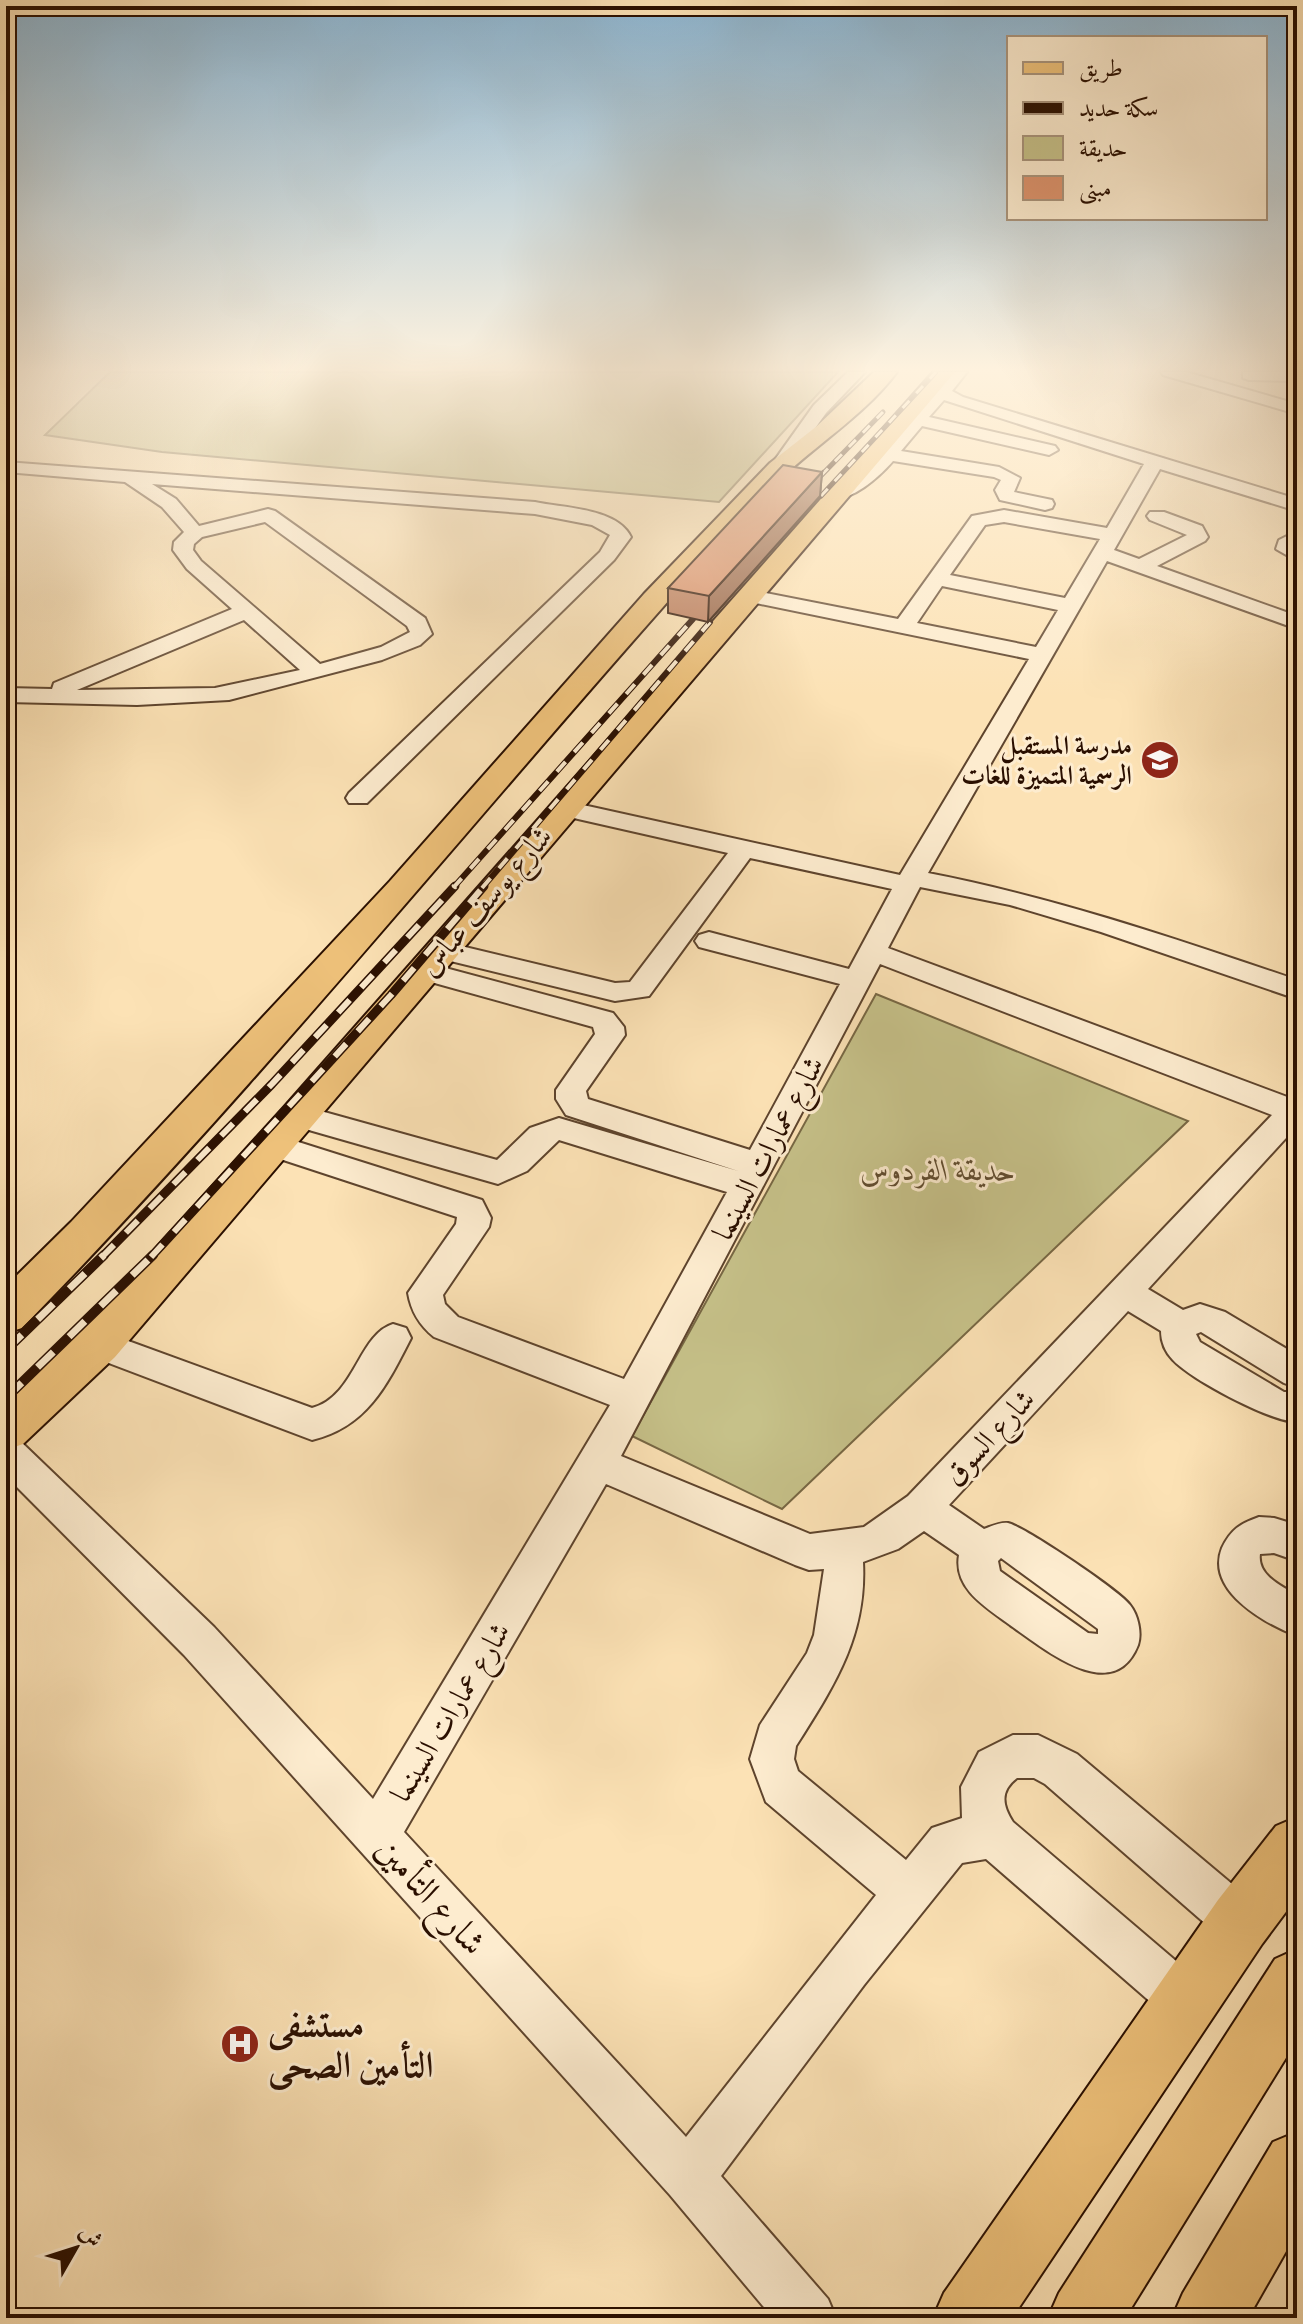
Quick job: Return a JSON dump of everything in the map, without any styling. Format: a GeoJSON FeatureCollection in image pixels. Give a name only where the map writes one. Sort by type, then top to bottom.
{"type":"FeatureCollection","features":[{"type":"Feature","properties":{"kind":"main road"},"geometry":{"type":"LineString","coordinates":[[6,1315],[87,1234],[402,888],[633,623],[766,480]]}},
{"type":"Feature","properties":{"kind":"main road"},"geometry":{"type":"LineString","coordinates":[[836,494],[849,480]]}},
{"type":"Feature","properties":{"kind":"main road","name":"شارع يوسف عباس"},"geometry":{"type":"LineString","coordinates":[[6,1429],[98,1344],[751,596],[836,494]]}},
{"type":"Feature","properties":{"kind":"main road"},"geometry":{"type":"LineString","coordinates":[[969,2318],[1240,1922],[1297,1847]]}},
{"type":"Feature","properties":{"kind":"main road"},"geometry":{"type":"LineString","coordinates":[[1084,2318],[1297,1981]]}},
{"type":"Feature","properties":{"kind":"main road"},"geometry":{"type":"LineString","coordinates":[[1208,2318],[1297,2166]]}},
{"type":"Feature","properties":{"kind":"street"},"geometry":{"type":"LineString","coordinates":[[134,480],[169,503],[195,533]]}},
{"type":"Feature","properties":{"kind":"street"},"geometry":{"type":"LineString","coordinates":[[192,480],[535,508],[598,520],[619,532],[621,537],[607,556],[358,798]]}},
{"type":"Feature","properties":{"kind":"street","name":"شارع يوسف عباس"},"geometry":{"type":"LineString","coordinates":[[836,494],[863,480]]}},
{"type":"Feature","properties":{"kind":"street"},"geometry":{"type":"LineString","coordinates":[[1010,480],[1004,493],[1013,499],[1112,534],[1141,566],[1297,623]]}},
{"type":"Feature","properties":{"kind":"street","name":"شارع عمارات السينما"},"geometry":{"type":"LineString","coordinates":[[377,1835],[598,1463],[910,882],[1144,480]]}},
{"type":"Feature","properties":{"kind":"street"},"geometry":{"type":"LineString","coordinates":[[1220,480],[1297,505]]}},
{"type":"Feature","properties":{"kind":"street"},"geometry":{"type":"LineString","coordinates":[[169,503],[224,483]]}},
{"type":"Feature","properties":{"kind":"street"},"geometry":{"type":"LineString","coordinates":[[6,695],[215,695],[316,672],[416,639],[422,630],[417,623],[276,518],[258,516],[195,533],[184,542],[186,557],[316,672]]}},
{"type":"Feature","properties":{"kind":"street"},"geometry":{"type":"LineString","coordinates":[[903,627],[979,520],[1004,516],[1112,534]]}},
{"type":"Feature","properties":{"kind":"street"},"geometry":{"type":"LineString","coordinates":[[1141,566],[1198,537],[1195,530],[1157,516]]}},
{"type":"Feature","properties":{"kind":"street"},"geometry":{"type":"LineString","coordinates":[[1297,537],[1286,544],[1286,549],[1297,555]]}},
{"type":"Feature","properties":{"kind":"street"},"geometry":{"type":"LineString","coordinates":[[937,579],[1071,606]]}},
{"type":"Feature","properties":{"kind":"street"},"geometry":{"type":"LineString","coordinates":[[751,596],[1043,655]]}},
{"type":"Feature","properties":{"kind":"street"},"geometry":{"type":"LineString","coordinates":[[31,695],[96,675],[246,611]]}},
{"type":"Feature","properties":{"kind":"street"},"geometry":{"type":"LineString","coordinates":[[565,809],[743,850],[1014,898],[1111,926],[1297,990]]}},
{"type":"Feature","properties":{"kind":"street"},"geometry":{"type":"LineString","coordinates":[[432,961],[615,992],[639,990],[743,850]]}},
{"type":"Feature","properties":{"kind":"street"},"geometry":{"type":"LineString","coordinates":[[709,941],[858,980]]}},
{"type":"Feature","properties":{"kind":"street"},"geometry":{"type":"LineString","coordinates":[[873,952],[1293,1116]]}},
{"type":"Feature","properties":{"kind":"street"},"geometry":{"type":"LineString","coordinates":[[432,961],[603,1020],[609,1027],[610,1035],[571,1090],[571,1099],[577,1107],[753,1175]]}},
{"type":"Feature","properties":{"kind":"street","name":"شارع السوق"},"geometry":{"type":"LineString","coordinates":[[598,1463],[809,1552],[843,1551],[874,1543],[901,1528],[922,1508],[1293,1116]]}},
{"type":"Feature","properties":{"kind":"street"},"geometry":{"type":"LineString","coordinates":[[286,1130],[498,1172],[510,1170],[518,1163],[546,1130],[559,1129],[753,1175]]}},
{"type":"Feature","properties":{"kind":"street"},"geometry":{"type":"LineString","coordinates":[[286,1130],[470,1209],[474,1218],[472,1227],[425,1293],[426,1306],[434,1318],[446,1327],[633,1398]]}},
{"type":"Feature","properties":{"kind":"street"},"geometry":{"type":"LineString","coordinates":[[1124,1292],[1180,1325]]}},
{"type":"Feature","properties":{"kind":"street"},"geometry":{"type":"LineString","coordinates":[[1297,1373],[1213,1322],[1200,1318],[1188,1319],[1180,1325],[1177,1333],[1179,1343],[1187,1352],[1272,1403],[1297,1407]]}},
{"type":"Feature","properties":{"kind":"street"},"geometry":{"type":"LineString","coordinates":[[98,1344],[312,1424],[325,1423],[340,1415],[393,1338]]}},
{"type":"Feature","properties":{"kind":"street","name":"شارع التأمين"},"geometry":{"type":"LineString","coordinates":[[6,1451],[199,1641],[688,2177],[809,2318]]}},
{"type":"Feature","properties":{"kind":"street"},"geometry":{"type":"LineString","coordinates":[[922,1508],[982,1549]]}},
{"type":"Feature","properties":{"kind":"street"},"geometry":{"type":"LineString","coordinates":[[1297,1543],[1278,1534],[1259,1535],[1245,1542],[1239,1556],[1242,1573],[1255,1589],[1297,1617]]}},
{"type":"Feature","properties":{"kind":"street"},"geometry":{"type":"LineString","coordinates":[[843,1551],[844,1578],[835,1635],[824,1664],[775,1740],[772,1759],[782,1786],[907,1891]]}},
{"type":"Feature","properties":{"kind":"street"},"geometry":{"type":"LineString","coordinates":[[1186,2001],[997,1838],[982,1814],[981,1789],[991,1768],[1011,1757],[1036,1757],[1061,1769],[1240,1922]]}},
{"type":"Feature","properties":{"kind":"street"},"geometry":{"type":"LineString","coordinates":[[688,2177],[907,1891],[948,1844],[981,1835],[997,1838]]}},
{"type":"Feature","properties":{"kind":"green space"},"geometry":{"type":"Polygon","coordinates":[[[479,480],[739,480],[719,502],[479,480]]]}},
{"type":"Feature","properties":{"kind":"green space","name":"حديقة الفردوس"},"geometry":{"type":"Polygon","coordinates":[[[876,994],[1188,1121],[782,1509],[632,1436],[876,994]]]}},
{"type":"Feature","properties":{"kind":"building"},"geometry":{"type":"Polygon","coordinates":[[[769,480],[814,480],[709,596],[668,588],[769,480]]]}},
{"type":"Feature","properties":{"kind":"railway"},"geometry":{"type":"LineString","coordinates":[[807,490],[816,480]]}},
{"type":"Feature","properties":{"kind":"railway"},"geometry":{"type":"LineString","coordinates":[[821,496],[835,480]]}},
{"type":"Feature","properties":{"kind":"railway"},"geometry":{"type":"LineString","coordinates":[[453,888],[693,619]]}},
{"type":"Feature","properties":{"kind":"railway"},"geometry":{"type":"LineString","coordinates":[[482,888],[710,622]]}},
{"type":"Feature","properties":{"kind":"railway"},"geometry":{"type":"LineString","coordinates":[[103,1256],[272,1084],[455,886]]}},
{"type":"Feature","properties":{"kind":"railway"},"geometry":{"type":"LineString","coordinates":[[151,1257],[391,995],[484,886]]}},
{"type":"Feature","properties":{"kind":"railway"},"geometry":{"type":"LineString","coordinates":[[6,1350],[103,1256]]}},
{"type":"Feature","properties":{"kind":"railway"},"geometry":{"type":"LineString","coordinates":[[6,1398],[151,1257]]}},
{"type":"Feature","properties":{"kind":"place","name":"مدرسة المستقبل الرسمية المتميزة للغات"},"geometry":{"type":"Point","coordinates":[1160,760]}},
{"type":"Feature","properties":{"kind":"place","name":"مستشفى التأمين الصحى"},"geometry":{"type":"Point","coordinates":[240,2044]}}]}
